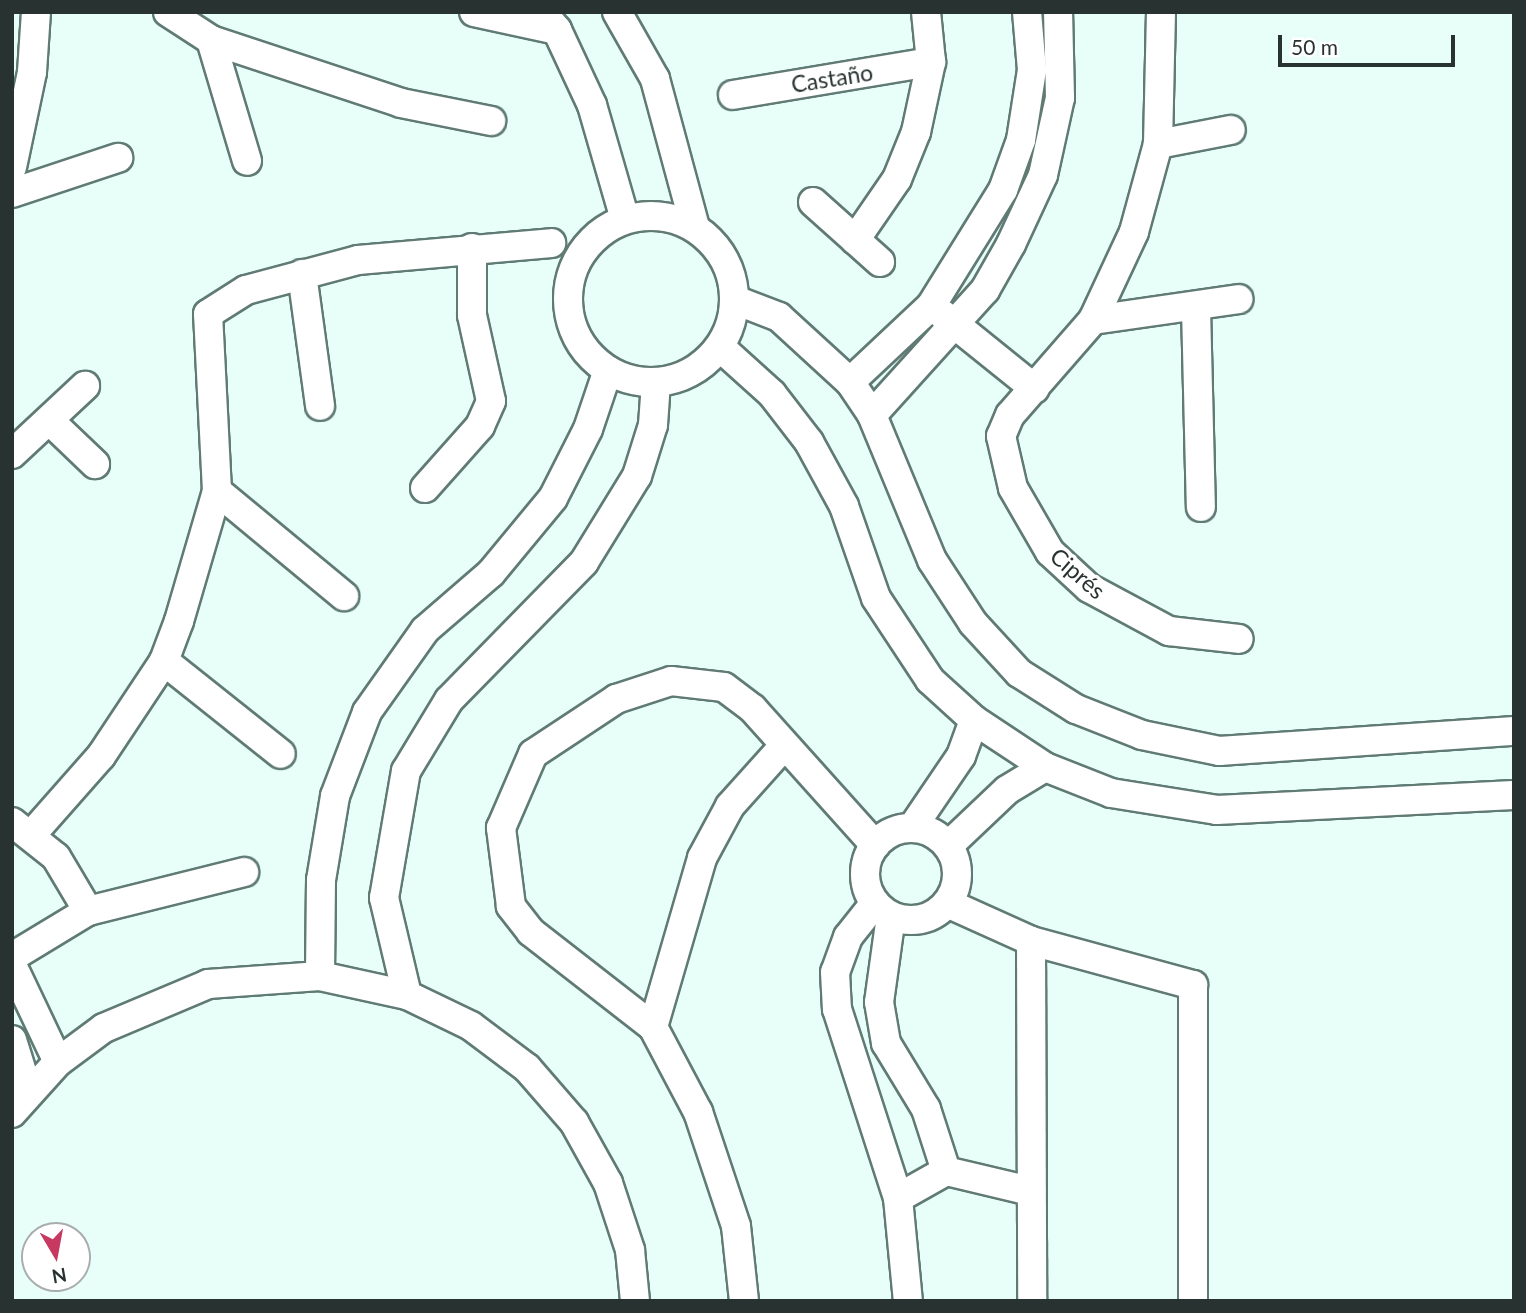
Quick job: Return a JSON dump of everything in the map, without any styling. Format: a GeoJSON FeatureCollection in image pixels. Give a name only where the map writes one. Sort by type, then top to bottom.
{"type":"FeatureCollection","features":[{"type":"Feature","properties":{"kind":"street"},"geometry":{"type":"LineString","coordinates":[[12,167],[32,72],[36,12]]}},
{"type":"Feature","properties":{"kind":"street"},"geometry":{"type":"LineString","coordinates":[[167,12],[211,40],[401,103],[491,121]]}},
{"type":"Feature","properties":{"kind":"street"},"geometry":{"type":"LineString","coordinates":[[474,12],[549,21],[592,105],[625,219]]}},
{"type":"Feature","properties":{"kind":"street"},"geometry":{"type":"LineString","coordinates":[[617,12],[655,79],[695,227],[721,254],[735,300],[720,347],[680,377],[656,382],[608,370],[576,336],[568,290],[586,246],[625,219],[649,215],[695,227]]}},
{"type":"Feature","properties":{"kind":"street"},"geometry":{"type":"LineString","coordinates":[[855,240],[897,179],[916,132],[930,62],[926,12]]}},
{"type":"Feature","properties":{"kind":"street"},"geometry":{"type":"LineString","coordinates":[[850,382],[931,306],[979,237],[1020,140],[1032,70],[1027,12]]}},
{"type":"Feature","properties":{"kind":"street"},"geometry":{"type":"LineString","coordinates":[[872,415],[985,290],[1043,175],[1060,98],[1058,12]]}},
{"type":"Feature","properties":{"kind":"street","name":"Ciprés"},"geometry":{"type":"LineString","coordinates":[[1161,12],[1158,144],[1134,232],[1093,320],[1010,415],[1001,436],[1013,488],[1050,552],[1089,588],[1136,617],[1169,631],[1239,639]]}},
{"type":"Feature","properties":{"kind":"street"},"geometry":{"type":"LineString","coordinates":[[211,40],[247,162]]}},
{"type":"Feature","properties":{"kind":"street","name":"Castaño"},"geometry":{"type":"LineString","coordinates":[[733,95],[930,62]]}},
{"type":"Feature","properties":{"kind":"street"},"geometry":{"type":"LineString","coordinates":[[1158,144],[1231,130]]}},
{"type":"Feature","properties":{"kind":"street"},"geometry":{"type":"LineString","coordinates":[[12,193],[118,158]]}},
{"type":"Feature","properties":{"kind":"street"},"geometry":{"type":"LineString","coordinates":[[813,202],[880,262]]}},
{"type":"Feature","properties":{"kind":"street"},"geometry":{"type":"LineString","coordinates":[[88,911],[75,880],[23,828],[100,756],[164,662],[218,491],[208,314],[246,290],[371,258],[472,247],[551,243]]}},
{"type":"Feature","properties":{"kind":"street"},"geometry":{"type":"LineString","coordinates":[[425,488],[480,426],[491,401],[472,315],[472,247]]}},
{"type":"Feature","properties":{"kind":"street"},"geometry":{"type":"LineString","coordinates":[[302,274],[320,406]]}},
{"type":"Feature","properties":{"kind":"street"},"geometry":{"type":"LineString","coordinates":[[1093,320],[1196,308],[1238,299]]}},
{"type":"Feature","properties":{"kind":"street"},"geometry":{"type":"LineString","coordinates":[[735,300],[779,317],[850,382],[872,415],[932,560],[973,623],[1018,673],[1076,709],[1142,735],[1219,751],[1514,731]]}},
{"type":"Feature","properties":{"kind":"street"},"geometry":{"type":"LineString","coordinates":[[931,306],[1035,389]]}},
{"type":"Feature","properties":{"kind":"street"},"geometry":{"type":"LineString","coordinates":[[1196,308],[1201,507]]}},
{"type":"Feature","properties":{"kind":"street"},"geometry":{"type":"LineString","coordinates":[[720,347],[772,394],[809,442],[844,506],[876,597],[930,680],[974,720],[1045,767],[1111,793],[1217,810],[1514,795]]}},
{"type":"Feature","properties":{"kind":"street"},"geometry":{"type":"LineString","coordinates":[[886,351],[909,375]]}},
{"type":"Feature","properties":{"kind":"street"},"geometry":{"type":"LineString","coordinates":[[320,976],[321,880],[335,796],[368,712],[425,630],[491,573],[553,498],[588,429],[608,370]]}},
{"type":"Feature","properties":{"kind":"street"},"geometry":{"type":"LineString","coordinates":[[407,995],[384,898],[406,771],[449,700],[584,562],[637,477],[653,425],[656,382]]}},
{"type":"Feature","properties":{"kind":"street"},"geometry":{"type":"LineString","coordinates":[[12,454],[51,422],[85,386]]}},
{"type":"Feature","properties":{"kind":"street"},"geometry":{"type":"LineString","coordinates":[[51,422],[95,464]]}},
{"type":"Feature","properties":{"kind":"street"},"geometry":{"type":"LineString","coordinates":[[218,491],[344,596]]}},
{"type":"Feature","properties":{"kind":"street"},"geometry":{"type":"LineString","coordinates":[[164,662],[281,754]]}},
{"type":"Feature","properties":{"kind":"street"},"geometry":{"type":"LineString","coordinates":[[744,1301],[736,1226],[698,1112],[653,1027],[531,932],[511,906],[501,828],[513,793],[533,754],[570,724],[616,699],[671,681],[724,687],[753,709],[782,748],[875,845]]}},
{"type":"Feature","properties":{"kind":"street"},"geometry":{"type":"LineString","coordinates":[[946,1171],[926,1110],[886,1043],[879,1002],[883,909],[866,874],[875,845],[912,828],[961,756],[974,720]]}},
{"type":"Feature","properties":{"kind":"street"},"geometry":{"type":"LineString","coordinates":[[653,1027],[702,858],[730,806],[782,748]]}},
{"type":"Feature","properties":{"kind":"street"},"geometry":{"type":"LineString","coordinates":[[948,846],[1007,790],[1045,767]]}},
{"type":"Feature","properties":{"kind":"street"},"geometry":{"type":"LineString","coordinates":[[883,909],[911,921],[947,903],[957,875],[948,846],[912,828]]}},
{"type":"Feature","properties":{"kind":"street"},"geometry":{"type":"LineString","coordinates":[[12,957],[88,911],[244,872]]}},
{"type":"Feature","properties":{"kind":"street"},"geometry":{"type":"LineString","coordinates":[[947,903],[1031,941],[1193,985],[1193,1301]]}},
{"type":"Feature","properties":{"kind":"street"},"geometry":{"type":"LineString","coordinates":[[883,909],[848,937],[835,972],[837,1009],[898,1198],[908,1301]]}},
{"type":"Feature","properties":{"kind":"street"},"geometry":{"type":"LineString","coordinates":[[1031,941],[1032,1301]]}},
{"type":"Feature","properties":{"kind":"street"},"geometry":{"type":"LineString","coordinates":[[12,965],[58,1062]]}},
{"type":"Feature","properties":{"kind":"street"},"geometry":{"type":"LineString","coordinates":[[20,1102],[58,1062],[104,1028],[165,998],[263,976],[320,976],[407,995],[471,1026],[527,1068],[573,1122],[608,1183],[630,1250],[635,1301]]}},
{"type":"Feature","properties":{"kind":"street"},"geometry":{"type":"LineString","coordinates":[[12,1040],[20,1102]]}},
{"type":"Feature","properties":{"kind":"street"},"geometry":{"type":"LineString","coordinates":[[898,1198],[946,1171],[1030,1191]]}}]}
